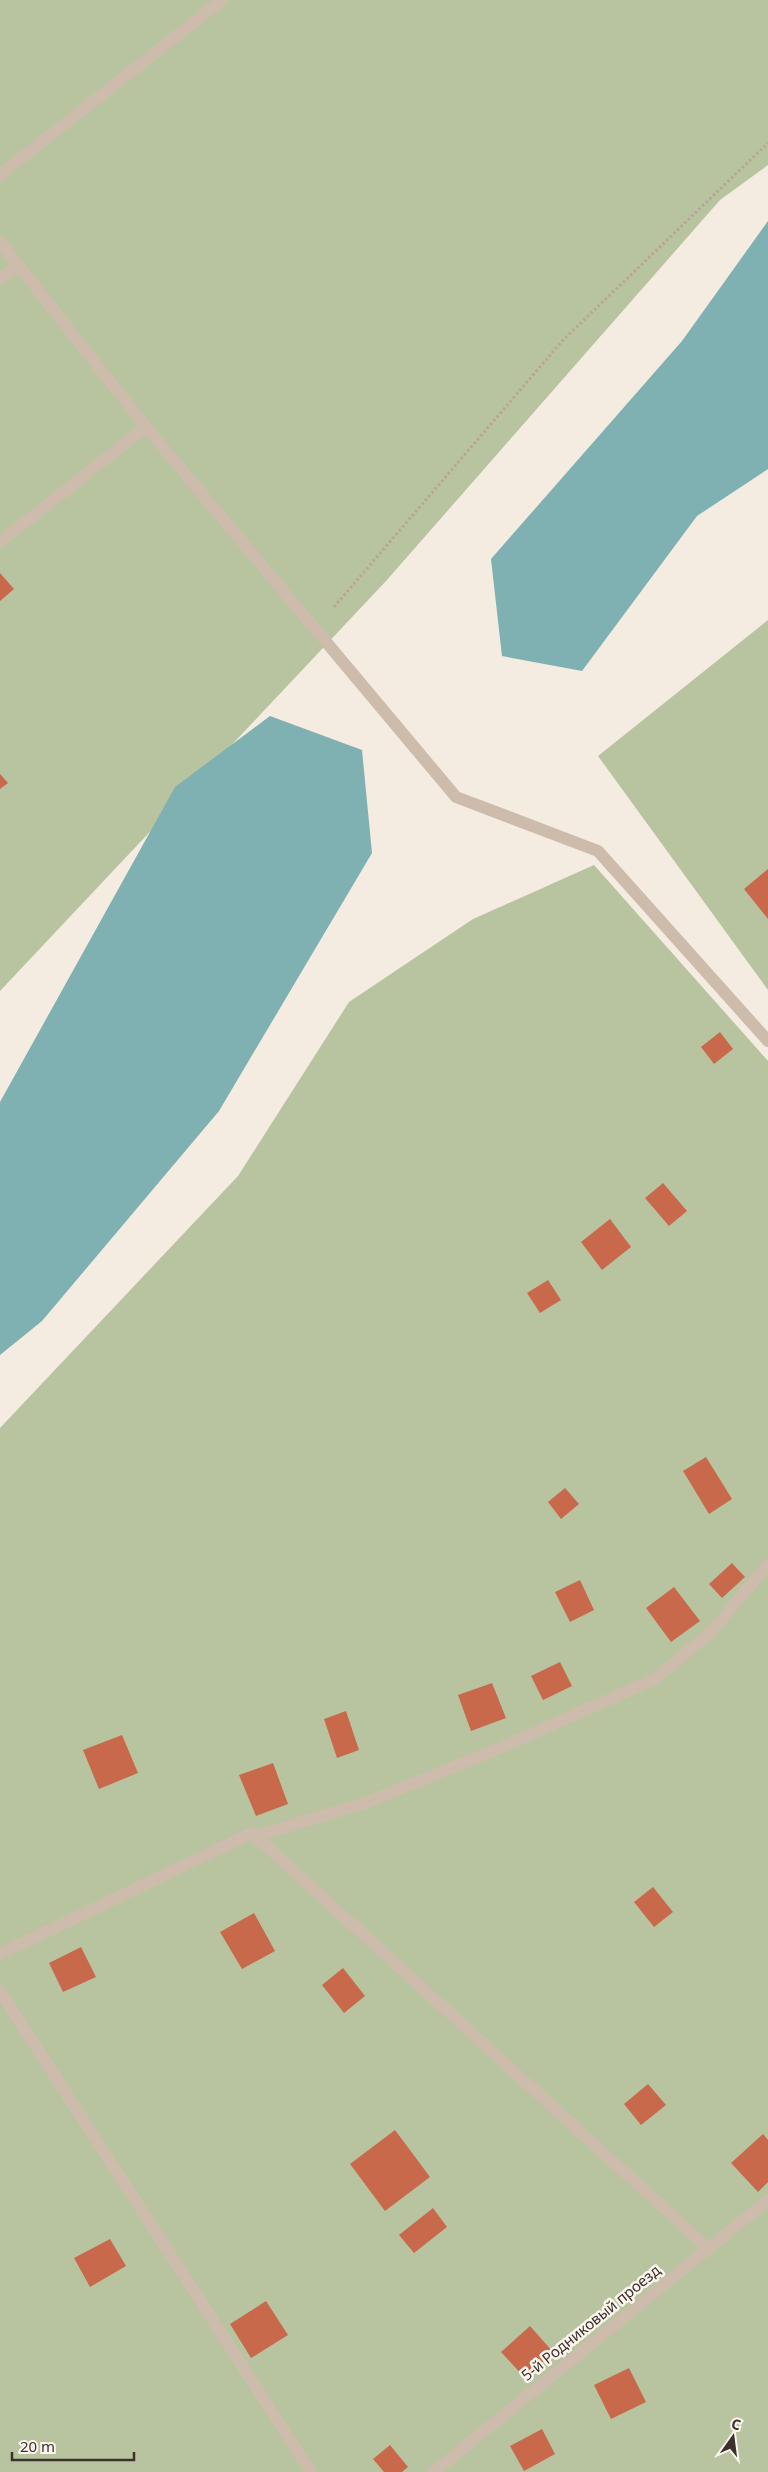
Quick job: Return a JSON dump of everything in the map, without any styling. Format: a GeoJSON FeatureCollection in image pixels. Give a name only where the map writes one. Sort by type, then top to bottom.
{"type":"FeatureCollection","features":[{"type":"Feature","properties":{"kind":"street"},"geometry":{"type":"LineString","coordinates":[[0,175],[222,0]]}},
{"type":"Feature","properties":{"kind":"street"},"geometry":{"type":"LineString","coordinates":[[0,242],[146,427],[456,797],[598,851],[768,1041]]}},
{"type":"Feature","properties":{"kind":"street"},"geometry":{"type":"LineString","coordinates":[[0,278],[19,266]]}},
{"type":"Feature","properties":{"kind":"street"},"geometry":{"type":"LineString","coordinates":[[0,542],[146,427]]}},
{"type":"Feature","properties":{"kind":"street"},"geometry":{"type":"LineString","coordinates":[[256,1836],[365,1803],[493,1751],[655,1679],[712,1630],[768,1564]]}},
{"type":"Feature","properties":{"kind":"street"},"geometry":{"type":"LineString","coordinates":[[0,1954],[252,1833],[709,2248]]}},
{"type":"Feature","properties":{"kind":"street"},"geometry":{"type":"LineString","coordinates":[[0,1991],[310,2472]]}},
{"type":"Feature","properties":{"kind":"street","name":"5-й Родниковый проезд"},"geometry":{"type":"LineString","coordinates":[[434,2472],[768,2200]]}},
{"type":"Feature","properties":{"kind":"path"},"geometry":{"type":"LineString","coordinates":[[316,629],[563,340],[768,143]]}},
{"type":"Feature","properties":{"kind":"green space"},"geometry":{"type":"Polygon","coordinates":[[[0,0],[768,0],[768,165],[720,200],[386,581],[0,991],[0,0]]]}},
{"type":"Feature","properties":{"kind":"green space"},"geometry":{"type":"Polygon","coordinates":[[[768,620],[768,990],[598,756],[768,620]]]}},
{"type":"Feature","properties":{"kind":"green space"},"geometry":{"type":"Polygon","coordinates":[[[594,865],[768,1061],[768,2472],[0,2472],[0,1428],[238,1176],[349,1002],[473,919],[594,865]]]}},
{"type":"Feature","properties":{"kind":"water"},"geometry":{"type":"Polygon","coordinates":[[[768,221],[768,469],[697,516],[582,671],[502,656],[491,559],[682,341],[768,221]]]}},
{"type":"Feature","properties":{"kind":"water"},"geometry":{"type":"Polygon","coordinates":[[[270,716],[362,750],[372,853],[219,1111],[42,1321],[0,1355],[0,1102],[175,787],[270,716]]]}},
{"type":"Feature","properties":{"kind":"building"},"geometry":{"type":"Polygon","coordinates":[[[0,573],[14,589],[0,601],[0,573]]]}},
{"type":"Feature","properties":{"kind":"building"},"geometry":{"type":"Polygon","coordinates":[[[0,774],[8,783],[0,789],[0,774]]]}},
{"type":"Feature","properties":{"kind":"building"},"geometry":{"type":"Polygon","coordinates":[[[768,869],[768,919],[744,889],[768,869]]]}},
{"type":"Feature","properties":{"kind":"building"},"geometry":{"type":"Polygon","coordinates":[[[720,1032],[733,1049],[714,1064],[701,1047],[720,1032]]]}},
{"type":"Feature","properties":{"kind":"building"},"geometry":{"type":"Polygon","coordinates":[[[663,1183],[687,1211],[669,1226],[645,1198],[663,1183]]]}},
{"type":"Feature","properties":{"kind":"building"},"geometry":{"type":"Polygon","coordinates":[[[610,1219],[631,1247],[602,1270],[581,1242],[610,1219]]]}},
{"type":"Feature","properties":{"kind":"building"},"geometry":{"type":"Polygon","coordinates":[[[548,1280],[561,1300],[540,1313],[527,1293],[548,1280]]]}},
{"type":"Feature","properties":{"kind":"building"},"geometry":{"type":"Polygon","coordinates":[[[706,1457],[732,1499],[709,1514],[683,1471],[706,1457]]]}},
{"type":"Feature","properties":{"kind":"building"},"geometry":{"type":"Polygon","coordinates":[[[565,1488],[579,1504],[561,1519],[548,1502],[565,1488]]]}},
{"type":"Feature","properties":{"kind":"building"},"geometry":{"type":"Polygon","coordinates":[[[732,1563],[745,1577],[722,1598],[709,1584],[732,1563]]]}},
{"type":"Feature","properties":{"kind":"building"},"geometry":{"type":"Polygon","coordinates":[[[580,1580],[594,1610],[570,1622],[555,1592],[580,1580]]]}},
{"type":"Feature","properties":{"kind":"building"},"geometry":{"type":"Polygon","coordinates":[[[674,1587],[700,1621],[671,1642],[646,1608],[674,1587]]]}},
{"type":"Feature","properties":{"kind":"building"},"geometry":{"type":"Polygon","coordinates":[[[560,1662],[572,1686],[543,1700],[531,1676],[560,1662]]]}},
{"type":"Feature","properties":{"kind":"building"},"geometry":{"type":"Polygon","coordinates":[[[492,1683],[506,1718],[471,1731],[458,1695],[492,1683]]]}},
{"type":"Feature","properties":{"kind":"building"},"geometry":{"type":"Polygon","coordinates":[[[346,1711],[359,1750],[337,1758],[324,1719],[346,1711]]]}},
{"type":"Feature","properties":{"kind":"building"},"geometry":{"type":"Polygon","coordinates":[[[122,1735],[138,1773],[99,1789],[83,1750],[122,1735]]]}},
{"type":"Feature","properties":{"kind":"building"},"geometry":{"type":"Polygon","coordinates":[[[273,1763],[288,1804],[256,1816],[239,1775],[273,1763]]]}},
{"type":"Feature","properties":{"kind":"building"},"geometry":{"type":"Polygon","coordinates":[[[653,1887],[673,1912],[654,1927],[634,1902],[653,1887]]]}},
{"type":"Feature","properties":{"kind":"building"},"geometry":{"type":"Polygon","coordinates":[[[254,1913],[275,1951],[242,1969],[220,1932],[254,1913]]]}},
{"type":"Feature","properties":{"kind":"building"},"geometry":{"type":"Polygon","coordinates":[[[81,1947],[96,1977],[63,1992],[49,1963],[81,1947]]]}},
{"type":"Feature","properties":{"kind":"building"},"geometry":{"type":"Polygon","coordinates":[[[343,1968],[365,1996],[344,2013],[322,1985],[343,1968]]]}},
{"type":"Feature","properties":{"kind":"building"},"geometry":{"type":"Polygon","coordinates":[[[648,2084],[666,2105],[641,2125],[624,2104],[648,2084]]]}},
{"type":"Feature","properties":{"kind":"building"},"geometry":{"type":"Polygon","coordinates":[[[395,2130],[430,2177],[385,2211],[350,2164],[395,2130]]]}},
{"type":"Feature","properties":{"kind":"building"},"geometry":{"type":"Polygon","coordinates":[[[763,2134],[768,2140],[768,2182],[758,2192],[731,2163],[763,2134]]]}},
{"type":"Feature","properties":{"kind":"building"},"geometry":{"type":"Polygon","coordinates":[[[433,2208],[447,2227],[414,2253],[399,2235],[433,2208]]]}},
{"type":"Feature","properties":{"kind":"building"},"geometry":{"type":"Polygon","coordinates":[[[110,2239],[126,2266],[90,2287],[74,2258],[110,2239]]]}},
{"type":"Feature","properties":{"kind":"building"},"geometry":{"type":"Polygon","coordinates":[[[266,2301],[288,2335],[251,2358],[230,2324],[266,2301]]]}},
{"type":"Feature","properties":{"kind":"building"},"geometry":{"type":"Polygon","coordinates":[[[530,2326],[553,2352],[525,2378],[501,2352],[530,2326]]]}},
{"type":"Feature","properties":{"kind":"building"},"geometry":{"type":"Polygon","coordinates":[[[629,2368],[646,2402],[611,2419],[594,2385],[629,2368]]]}},
{"type":"Feature","properties":{"kind":"building"},"geometry":{"type":"Polygon","coordinates":[[[542,2429],[555,2454],[524,2471],[510,2446],[542,2429]]]}},
{"type":"Feature","properties":{"kind":"building"},"geometry":{"type":"Polygon","coordinates":[[[390,2445],[408,2467],[402,2472],[384,2472],[373,2459],[390,2445]]]}}]}
